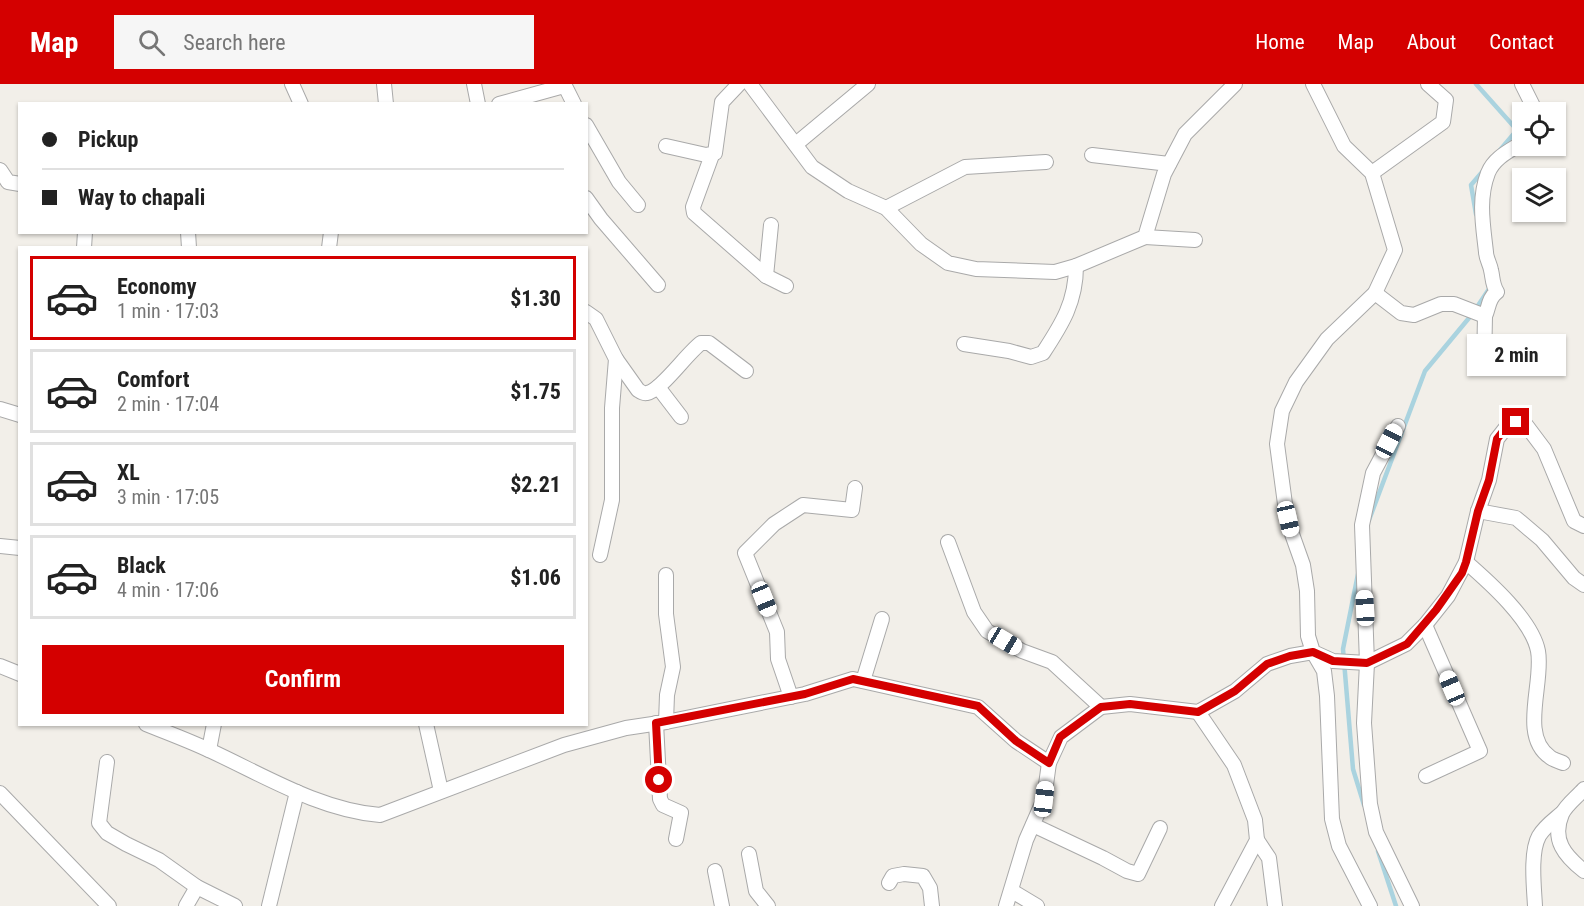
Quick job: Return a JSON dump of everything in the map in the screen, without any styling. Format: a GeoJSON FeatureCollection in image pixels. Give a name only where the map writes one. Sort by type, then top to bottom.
{"type":"FeatureCollection","features":[{"type":"Feature","properties":{"kind":"street"},"geometry":{"type":"LineString","coordinates":[[292,84],[300,102]]}},
{"type":"Feature","properties":{"kind":"street"},"geometry":{"type":"LineString","coordinates":[[384,84],[386,102]]}},
{"type":"Feature","properties":{"kind":"street"},"geometry":{"type":"LineString","coordinates":[[474,84],[478,102]]}},
{"type":"Feature","properties":{"kind":"street"},"geometry":{"type":"LineString","coordinates":[[739,84],[722,102],[715,153],[712,155],[693,207],[694,213],[766,276],[786,286]]}},
{"type":"Feature","properties":{"kind":"street"},"geometry":{"type":"LineString","coordinates":[[750,84],[812,167],[848,191],[886,208],[921,244],[948,263],[976,269],[1055,272],[1076,266],[1145,237],[1195,240]]}},
{"type":"Feature","properties":{"kind":"street"},"geometry":{"type":"LineString","coordinates":[[796,144],[868,84]]}},
{"type":"Feature","properties":{"kind":"street"},"geometry":{"type":"LineString","coordinates":[[1145,237],[1164,174],[1185,134],[1235,84]]}},
{"type":"Feature","properties":{"kind":"street"},"geometry":{"type":"LineString","coordinates":[[1313,84],[1344,146],[1372,173],[1395,250],[1375,293],[1327,339],[1296,382],[1282,411],[1277,444],[1285,504],[1303,566],[1307,591],[1308,636],[1313,652],[1324,671],[1329,718],[1328,754],[1332,819],[1339,846],[1370,906]]}},
{"type":"Feature","properties":{"kind":"street"},"geometry":{"type":"LineString","coordinates":[[1372,173],[1443,122],[1446,100],[1428,84]]}},
{"type":"Feature","properties":{"kind":"street"},"geometry":{"type":"LineString","coordinates":[[1522,84],[1531,102]]}},
{"type":"Feature","properties":{"kind":"street"},"geometry":{"type":"LineString","coordinates":[[506,102],[564,85],[573,102]]}},
{"type":"Feature","properties":{"kind":"street"},"geometry":{"type":"LineString","coordinates":[[588,128],[619,182],[638,205]]}},
{"type":"Feature","properties":{"kind":"street"},"geometry":{"type":"LineString","coordinates":[[666,146],[712,155]]}},
{"type":"Feature","properties":{"kind":"street"},"geometry":{"type":"LineString","coordinates":[[1484,366],[1485,316],[1493,295],[1497,292],[1486,251],[1482,197],[1488,173],[1494,164],[1512,148]]}},
{"type":"Feature","properties":{"kind":"street"},"geometry":{"type":"LineString","coordinates":[[1092,155],[1169,164]]}},
{"type":"Feature","properties":{"kind":"street"},"geometry":{"type":"LineString","coordinates":[[886,208],[965,167],[1046,162]]}},
{"type":"Feature","properties":{"kind":"street"},"geometry":{"type":"LineString","coordinates":[[0,170],[0,180]]}},
{"type":"Feature","properties":{"kind":"street"},"geometry":{"type":"LineString","coordinates":[[0,170],[8,182],[18,184]]}},
{"type":"Feature","properties":{"kind":"street"},"geometry":{"type":"LineString","coordinates":[[588,201],[658,285]]}},
{"type":"Feature","properties":{"kind":"street"},"geometry":{"type":"LineString","coordinates":[[766,276],[771,225]]}},
{"type":"Feature","properties":{"kind":"street"},"geometry":{"type":"LineString","coordinates":[[964,344],[1031,357],[1043,353],[1069,308],[1076,286],[1076,266]]}},
{"type":"Feature","properties":{"kind":"street"},"geometry":{"type":"LineString","coordinates":[[1375,293],[1401,313],[1414,315],[1442,304],[1454,304],[1485,316]]}},
{"type":"Feature","properties":{"kind":"street"},"geometry":{"type":"LineString","coordinates":[[588,313],[596,319],[616,359],[638,390],[643,393],[648,393],[658,387],[701,343],[709,343],[746,370]]}},
{"type":"Feature","properties":{"kind":"street"},"geometry":{"type":"LineString","coordinates":[[600,555],[612,500],[612,408],[616,359]]}},
{"type":"Feature","properties":{"kind":"street"},"geometry":{"type":"LineString","coordinates":[[658,387],[681,417]]}},
{"type":"Feature","properties":{"kind":"street"},"geometry":{"type":"LineString","coordinates":[[0,410],[18,414]]}},
{"type":"Feature","properties":{"kind":"street"},"geometry":{"type":"LineString","coordinates":[[1006,906],[1021,855],[1044,799],[1049,763],[1060,737],[1101,707],[1130,704],[1198,712],[1235,691],[1267,664],[1290,656],[1313,652],[1333,661],[1365,662],[1407,644],[1448,596],[1466,562],[1478,511],[1489,480],[1497,439],[1508,425],[1516,422],[1526,425],[1545,449],[1574,521],[1584,526]]}},
{"type":"Feature","properties":{"kind":"street"},"geometry":{"type":"LineString","coordinates":[[1398,426],[1373,473],[1362,525],[1364,723],[1370,804],[1376,832],[1412,906]]}},
{"type":"Feature","properties":{"kind":"street"},"geometry":{"type":"LineString","coordinates":[[791,697],[778,659],[777,632],[745,553],[774,524],[803,505],[852,510],[855,488]]}},
{"type":"Feature","properties":{"kind":"street"},"geometry":{"type":"LineString","coordinates":[[1478,511],[1516,518],[1542,540],[1574,578],[1584,585]]}},
{"type":"Feature","properties":{"kind":"street"},"geometry":{"type":"LineString","coordinates":[[948,542],[974,612],[987,631],[1022,651],[1052,662],[1101,707]]}},
{"type":"Feature","properties":{"kind":"street"},"geometry":{"type":"LineString","coordinates":[[0,546],[18,548]]}},
{"type":"Feature","properties":{"kind":"street"},"geometry":{"type":"LineString","coordinates":[[1466,562],[1499,591],[1530,630],[1538,651],[1539,683],[1534,726],[1538,742],[1549,757],[1563,763]]}},
{"type":"Feature","properties":{"kind":"street"},"geometry":{"type":"LineString","coordinates":[[666,575],[666,614],[673,667],[661,723],[660,800],[663,805],[681,813],[676,839]]}},
{"type":"Feature","properties":{"kind":"street"},"geometry":{"type":"LineString","coordinates":[[863,681],[882,619]]}},
{"type":"Feature","properties":{"kind":"street"},"geometry":{"type":"LineString","coordinates":[[1425,625],[1480,752],[1426,776]]}},
{"type":"Feature","properties":{"kind":"street"},"geometry":{"type":"LineString","coordinates":[[0,666],[18,673]]}},
{"type":"Feature","properties":{"kind":"street"},"geometry":{"type":"LineString","coordinates":[[153,726],[297,792],[357,813],[380,815],[564,745],[626,728],[791,697],[853,679],[978,706],[1016,741],[1049,763]]}},
{"type":"Feature","properties":{"kind":"street"},"geometry":{"type":"LineString","coordinates":[[1198,712],[1233,765],[1255,820],[1257,840],[1269,858],[1275,906]]}},
{"type":"Feature","properties":{"kind":"street"},"geometry":{"type":"LineString","coordinates":[[209,750],[214,726]]}},
{"type":"Feature","properties":{"kind":"street"},"geometry":{"type":"LineString","coordinates":[[426,726],[441,792]]}},
{"type":"Feature","properties":{"kind":"street"},"geometry":{"type":"LineString","coordinates":[[107,762],[99,823],[107,833],[159,860],[197,887],[235,906]]}},
{"type":"Feature","properties":{"kind":"street"},"geometry":{"type":"LineString","coordinates":[[1535,906],[1534,861],[1538,838],[1549,823],[1562,813],[1584,789]]}},
{"type":"Feature","properties":{"kind":"street"},"geometry":{"type":"LineString","coordinates":[[269,906],[297,792]]}},
{"type":"Feature","properties":{"kind":"street"},"geometry":{"type":"LineString","coordinates":[[0,793],[109,906]]}},
{"type":"Feature","properties":{"kind":"street"},"geometry":{"type":"LineString","coordinates":[[1562,813],[1558,829],[1560,848],[1584,871]]}},
{"type":"Feature","properties":{"kind":"street"},"geometry":{"type":"LineString","coordinates":[[1033,825],[1127,871],[1138,874],[1160,828]]}},
{"type":"Feature","properties":{"kind":"street"},"geometry":{"type":"LineString","coordinates":[[1222,906],[1257,840]]}},
{"type":"Feature","properties":{"kind":"street"},"geometry":{"type":"LineString","coordinates":[[749,854],[756,891],[763,905]]}},
{"type":"Feature","properties":{"kind":"street"},"geometry":{"type":"LineString","coordinates":[[715,871],[722,906]]}},
{"type":"Feature","properties":{"kind":"street"},"geometry":{"type":"LineString","coordinates":[[889,884],[893,876],[904,874],[923,876],[930,888],[932,906]]}},
{"type":"Feature","properties":{"kind":"street"},"geometry":{"type":"LineString","coordinates":[[186,906],[197,887]]}},
{"type":"Feature","properties":{"kind":"street"},"geometry":{"type":"LineString","coordinates":[[1012,891],[1037,906]]}},
{"type":"Feature","properties":{"kind":"waterway"},"geometry":{"type":"LineString","coordinates":[[1476,84],[1517,130],[1500,150]]}},
{"type":"Feature","properties":{"kind":"waterway"},"geometry":{"type":"LineString","coordinates":[[1476,214],[1471,185],[1483,171]]}},
{"type":"Feature","properties":{"kind":"waterway"},"geometry":{"type":"LineString","coordinates":[[1475,310],[1489,289],[1489,285]]}},
{"type":"Feature","properties":{"kind":"waterway"},"geometry":{"type":"LineString","coordinates":[[1369,520],[1425,371],[1469,318]]}},
{"type":"Feature","properties":{"kind":"waterway"},"geometry":{"type":"LineString","coordinates":[[1358,574],[1343,649],[1353,769],[1364,805]]}},
{"type":"Feature","properties":{"kind":"waterway"},"geometry":{"type":"LineString","coordinates":[[1378,851],[1396,906]]}},
{"type":"Feature","properties":{"kind":"route"},"geometry":{"type":"LineString","coordinates":[[659,780],[656,723],[805,694],[853,679],[978,706],[1016,741],[1049,763],[1060,737],[1101,707],[1130,704],[1198,712],[1235,691],[1267,664],[1290,656],[1313,652],[1333,661],[1367,663],[1407,644],[1448,596],[1466,562],[1478,511],[1489,480],[1497,439],[1508,425],[1516,422]]}}]}
